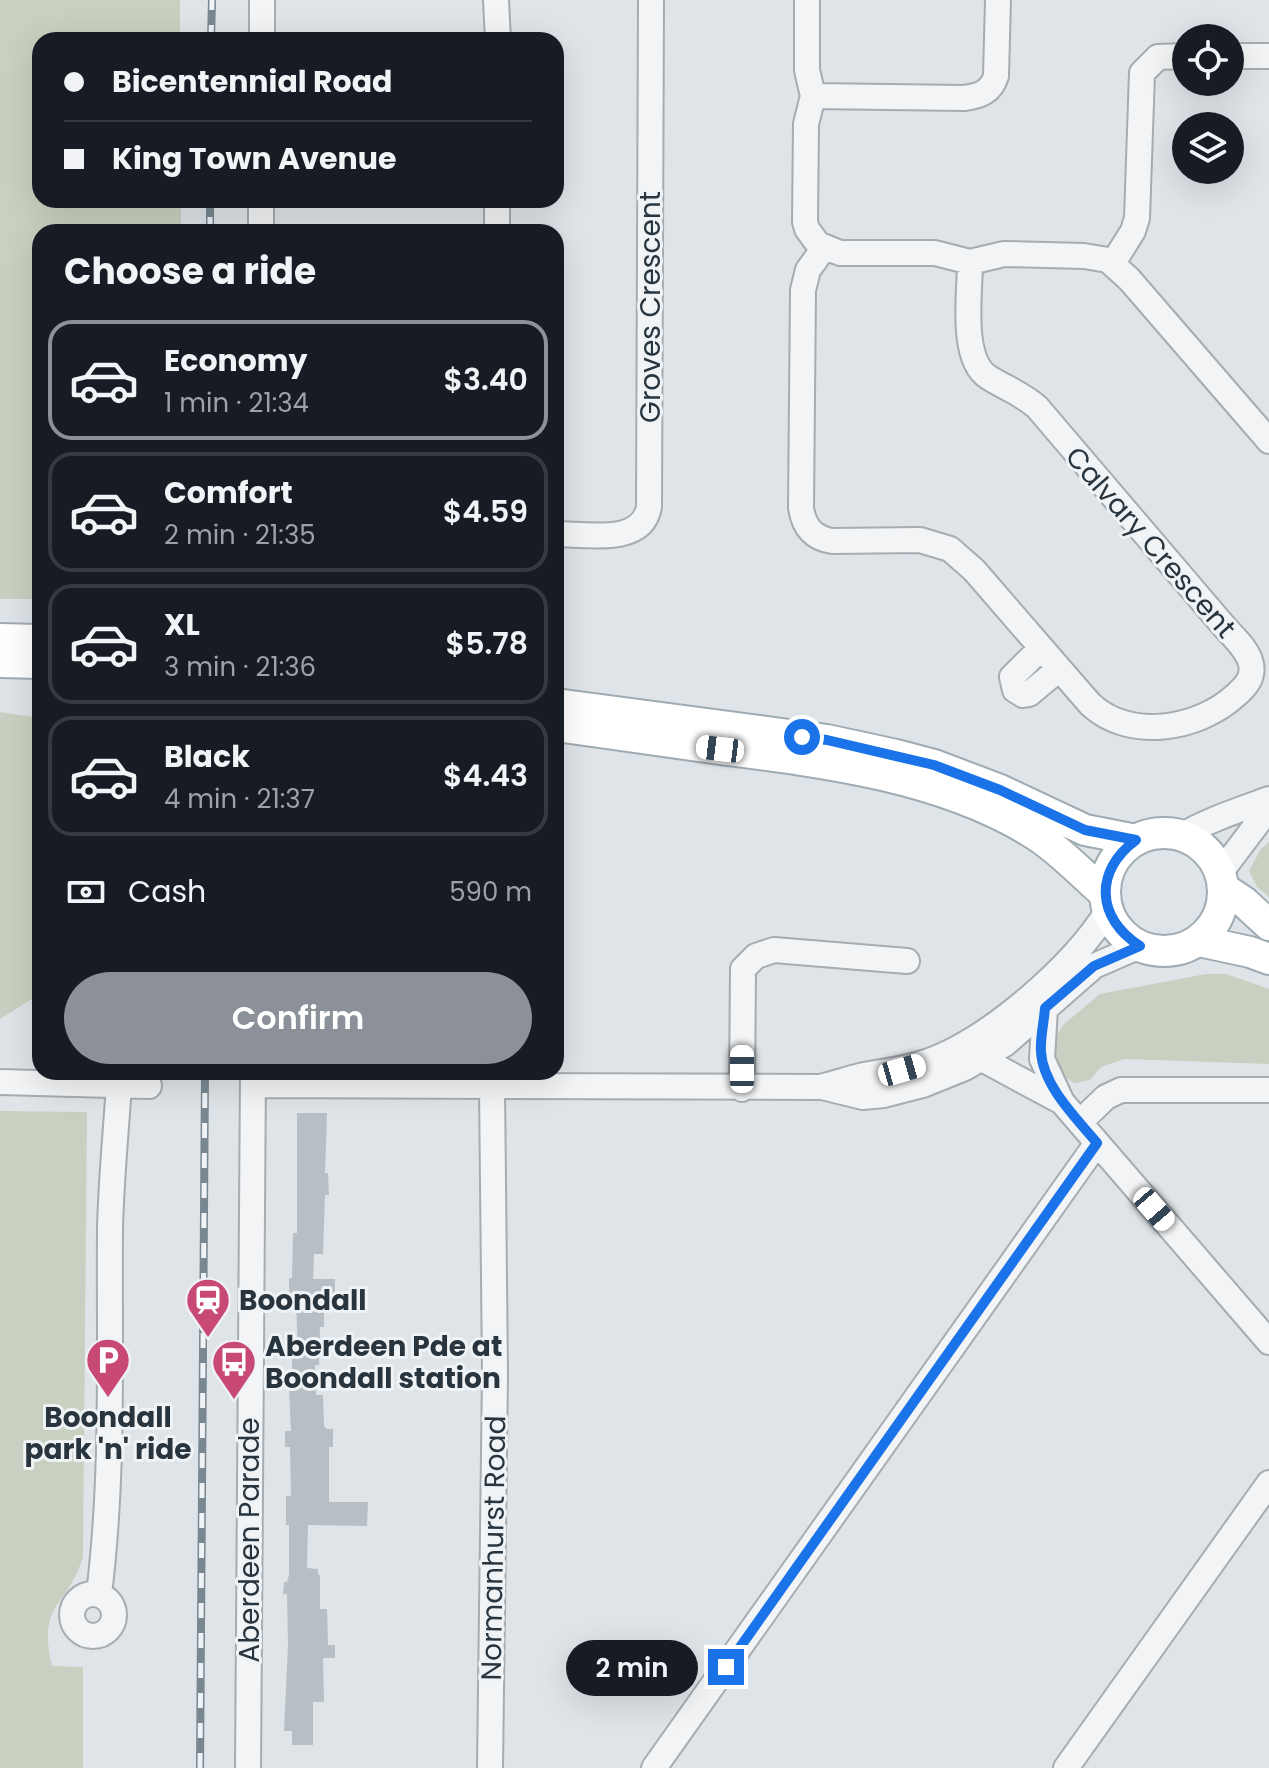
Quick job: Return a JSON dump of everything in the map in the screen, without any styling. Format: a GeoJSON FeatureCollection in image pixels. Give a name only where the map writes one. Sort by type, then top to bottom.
{"type":"FeatureCollection","features":[{"type":"Feature","properties":{"kind":"main road"},"geometry":{"type":"LineString","coordinates":[[0,639],[32,640]]}},
{"type":"Feature","properties":{"kind":"main road"},"geometry":{"type":"LineString","coordinates":[[0,662],[32,663]]}},
{"type":"Feature","properties":{"kind":"main road"},"geometry":{"type":"LineString","coordinates":[[564,705],[827,740],[934,765],[1000,790],[1085,830],[1136,840],[1166,833],[1181,836],[1198,844],[1212,857],[1222,881],[1269,925]]}},
{"type":"Feature","properties":{"kind":"main road"},"geometry":{"type":"LineString","coordinates":[[564,727],[804,759],[904,780],[1016,824],[1067,858],[1107,902]]}},
{"type":"Feature","properties":{"kind":"main road"},"geometry":{"type":"LineString","coordinates":[[1136,840],[1113,863],[1107,878],[1107,902],[1115,925],[1140,946],[1154,951],[1170,951],[1199,941],[1213,927],[1221,908],[1222,881]]}},
{"type":"Feature","properties":{"kind":"main road"},"geometry":{"type":"LineString","coordinates":[[1199,941],[1269,959]]}},
{"type":"Feature","properties":{"kind":"street"},"geometry":{"type":"LineString","coordinates":[[262,0],[262,32]]}},
{"type":"Feature","properties":{"kind":"street"},"geometry":{"type":"LineString","coordinates":[[496,0],[498,32]]}},
{"type":"Feature","properties":{"kind":"street","name":"Groves Crescent"},"geometry":{"type":"LineString","coordinates":[[564,534],[621,534],[637,528],[648,514],[651,0]]}},
{"type":"Feature","properties":{"kind":"street"},"geometry":{"type":"LineString","coordinates":[[807,0],[807,70],[813,96],[806,124],[805,222],[812,237],[824,248],[847,254],[935,253],[970,262],[1004,254],[1084,256],[1113,263],[1269,441]]}},
{"type":"Feature","properties":{"kind":"street"},"geometry":{"type":"LineString","coordinates":[[813,96],[964,98],[980,95],[991,87],[996,76],[998,0]]}},
{"type":"Feature","properties":{"kind":"street"},"geometry":{"type":"LineString","coordinates":[[1113,263],[1133,231],[1137,218],[1142,73],[1158,57],[1172,56]]}},
{"type":"Feature","properties":{"kind":"street"},"geometry":{"type":"LineString","coordinates":[[1244,56],[1269,56]]}},
{"type":"Feature","properties":{"kind":"street","name":"Calvary Crescent"},"geometry":{"type":"LineString","coordinates":[[824,248],[808,270],[803,290],[801,508],[807,528],[822,539],[832,541],[920,540],[950,549],[974,570],[1100,714],[1121,724],[1147,727],[1181,723],[1212,714],[1243,689],[1252,669],[1246,653],[1037,407],[1014,389],[980,370],[971,353],[970,343],[970,262]]}},
{"type":"Feature","properties":{"kind":"street"},"geometry":{"type":"LineString","coordinates":[[1041,648],[1012,677],[1015,690],[1023,695],[1029,694],[1059,669]]}},
{"type":"Feature","properties":{"kind":"street"},"geometry":{"type":"LineString","coordinates":[[1181,836],[1204,822],[1229,816],[1269,799]]}},
{"type":"Feature","properties":{"kind":"street"},"geometry":{"type":"LineString","coordinates":[[1222,881],[1269,808]]}},
{"type":"Feature","properties":{"kind":"street"},"geometry":{"type":"LineString","coordinates":[[822,1087],[861,1075],[902,1070],[925,1063],[974,1039],[1069,961],[1090,938],[1107,902]]}},
{"type":"Feature","properties":{"kind":"street"},"geometry":{"type":"LineString","coordinates":[[283,1080],[492,1087],[822,1087],[863,1097],[884,1095],[923,1085],[982,1059],[1005,1044],[1094,966],[1140,946]]}},
{"type":"Feature","properties":{"kind":"street"},"geometry":{"type":"LineString","coordinates":[[742,1089],[743,969],[756,956],[774,950],[907,961]]}},
{"type":"Feature","properties":{"kind":"street"},"geometry":{"type":"LineString","coordinates":[[1045,1008],[1042,1059],[1062,1102],[1269,1342]]}},
{"type":"Feature","properties":{"kind":"street"},"geometry":{"type":"LineString","coordinates":[[982,1059],[1062,1102]]}},
{"type":"Feature","properties":{"kind":"street","name":"Aberdeen Parade"},"geometry":{"type":"LineString","coordinates":[[248,1768],[253,1080]]}},
{"type":"Feature","properties":{"kind":"street"},"geometry":{"type":"LineString","coordinates":[[0,1082],[149,1086]]}},
{"type":"Feature","properties":{"kind":"street"},"geometry":{"type":"LineString","coordinates":[[99,1594],[108,1526],[110,1226],[119,1084]]}},
{"type":"Feature","properties":{"kind":"street","name":"Normanhurst Road"},"geometry":{"type":"LineString","coordinates":[[490,1768],[495,1374],[492,1087]]}},
{"type":"Feature","properties":{"kind":"street"},"geometry":{"type":"LineString","coordinates":[[1080,1122],[1106,1097],[1121,1090],[1269,1090]]}},
{"type":"Feature","properties":{"kind":"street"},"geometry":{"type":"LineString","coordinates":[[654,1768],[1097,1143]]}},
{"type":"Feature","properties":{"kind":"street"},"geometry":{"type":"LineString","coordinates":[[1066,1768],[1269,1483]]}},
{"type":"Feature","properties":{"kind":"green space"},"geometry":{"type":"Polygon","coordinates":[[[0,0],[180,0],[180,32],[32,32],[32,208],[181,208],[181,224],[32,224],[32,599],[0,599],[0,0]]]}},
{"type":"Feature","properties":{"kind":"green space"},"geometry":{"type":"Polygon","coordinates":[[[0,712],[32,717],[32,999],[0,1019],[0,712]]]}},
{"type":"Feature","properties":{"kind":"green space"},"geometry":{"type":"Polygon","coordinates":[[[1269,842],[1269,897],[1257,887],[1249,871],[1261,849],[1269,842]]]}},
{"type":"Feature","properties":{"kind":"green space"},"geometry":{"type":"Polygon","coordinates":[[[1206,974],[1226,974],[1269,989],[1269,1064],[1124,1059],[1101,1067],[1090,1080],[1074,1083],[1061,1075],[1053,1042],[1063,1025],[1100,994],[1206,974]]]}},
{"type":"Feature","properties":{"kind":"green space"},"geometry":{"type":"Polygon","coordinates":[[[0,1111],[87,1112],[83,1557],[51,1617],[48,1629],[52,1666],[83,1667],[83,1768],[0,1768],[0,1111]]]}},
{"type":"Feature","properties":{"kind":"building"},"geometry":{"type":"Polygon","coordinates":[[[297,1113],[327,1113],[325,1173],[328,1173],[329,1195],[325,1195],[323,1254],[314,1254],[313,1279],[335,1279],[335,1296],[324,1296],[324,1327],[320,1327],[319,1365],[315,1365],[316,1395],[323,1395],[324,1426],[333,1429],[333,1447],[329,1447],[329,1502],[368,1502],[367,1526],[308,1525],[307,1568],[318,1569],[320,1609],[327,1609],[328,1645],[335,1645],[335,1658],[323,1658],[324,1702],[313,1702],[313,1745],[292,1745],[292,1731],[284,1731],[288,1645],[287,1594],[283,1594],[284,1582],[287,1582],[289,1575],[286,1496],[291,1496],[290,1447],[285,1447],[285,1431],[291,1431],[289,1388],[292,1388],[292,1352],[298,1353],[296,1301],[294,1295],[289,1294],[293,1233],[297,1233],[297,1113]]]}},
{"type":"Feature","properties":{"kind":"railway"},"geometry":{"type":"LineString","coordinates":[[211,32],[212,0]]}},
{"type":"Feature","properties":{"kind":"railway"},"geometry":{"type":"LineString","coordinates":[[210,208],[210,224]]}},
{"type":"Feature","properties":{"kind":"railway"},"geometry":{"type":"LineString","coordinates":[[200,1768],[205,1080]]}},
{"type":"Feature","properties":{"kind":"place","name":"Boondall"},"geometry":{"type":"Point","coordinates":[208,1339]}},
{"type":"Feature","properties":{"kind":"place","name":"Boondall park 'n' ride"},"geometry":{"type":"Point","coordinates":[108,1399]}},
{"type":"Feature","properties":{"kind":"place","name":"Aberdeen Pde at Boondall station"},"geometry":{"type":"Point","coordinates":[234,1401]}},
{"type":"Feature","properties":{"kind":"route"},"geometry":{"type":"LineString","coordinates":[[726,1667],[1097,1143],[1062,1102],[1042,1059],[1045,1008],[1094,966],[1140,946],[1115,925],[1105,894],[1113,863],[1136,840],[1085,830],[1000,790],[934,765],[802,737]]}}]}
